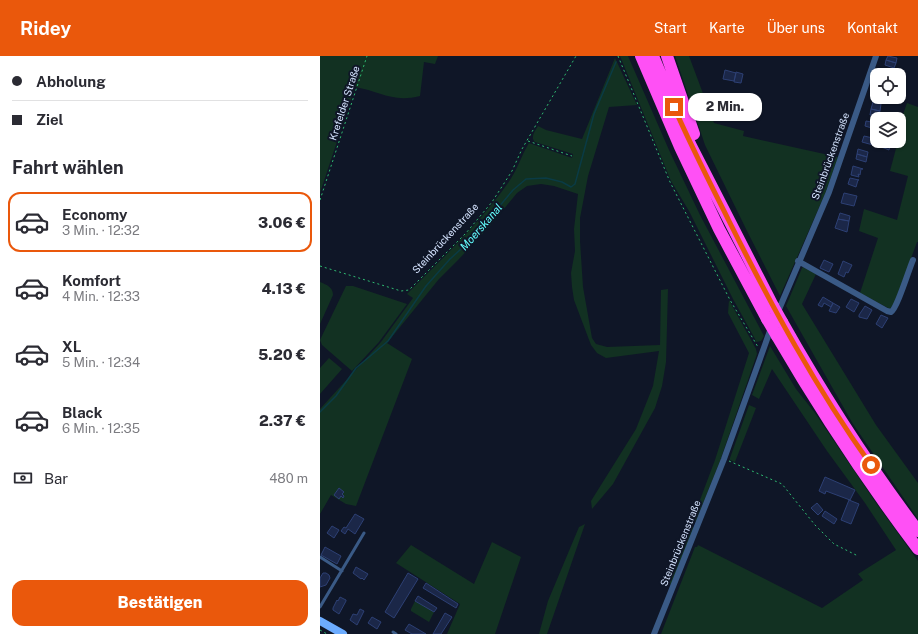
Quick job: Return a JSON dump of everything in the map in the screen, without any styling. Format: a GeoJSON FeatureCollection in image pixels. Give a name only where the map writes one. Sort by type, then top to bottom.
{"type":"FeatureCollection","features":[{"type":"Feature","properties":{"kind":"highway"},"geometry":{"type":"LineString","coordinates":[[632,56],[661,121],[680,147]]}},
{"type":"Feature","properties":{"kind":"highway"},"geometry":{"type":"LineString","coordinates":[[641,56],[680,147],[719,230],[767,320],[807,387],[854,460],[918,549]]}},
{"type":"Feature","properties":{"kind":"highway"},"geometry":{"type":"LineString","coordinates":[[653,56],[690,144],[773,306],[808,368],[862,453],[918,531]]}},
{"type":"Feature","properties":{"kind":"highway"},"geometry":{"type":"LineString","coordinates":[[666,56],[701,153],[718,192],[722,208]]}},
{"type":"Feature","properties":{"kind":"main road"},"geometry":{"type":"LineString","coordinates":[[320,621],[343,634]]}},
{"type":"Feature","properties":{"kind":"street","name":"Steinbrückenstraße"},"geometry":{"type":"LineString","coordinates":[[654,634],[724,459],[762,352],[798,261],[829,192],[876,56]]}},
{"type":"Feature","properties":{"kind":"street"},"geometry":{"type":"LineString","coordinates":[[798,261],[891,312],[894,310],[913,260]]}},
{"type":"Feature","properties":{"kind":"lane"},"geometry":{"type":"LineString","coordinates":[[321,605],[364,533]]}},
{"type":"Feature","properties":{"kind":"lane"},"geometry":{"type":"LineString","coordinates":[[320,557],[342,571]]}},
{"type":"Feature","properties":{"kind":"path","name":"Krefelder Straße"},"geometry":{"type":"LineString","coordinates":[[320,200],[367,56]]}},
{"type":"Feature","properties":{"kind":"path","name":"Steinbrückenstraße"},"geometry":{"type":"LineString","coordinates":[[320,266],[402,291],[409,290],[466,233],[492,202],[512,171],[576,56]]}},
{"type":"Feature","properties":{"kind":"path"},"geometry":{"type":"LineString","coordinates":[[618,56],[670,182],[730,300],[755,343],[762,352]]}},
{"type":"Feature","properties":{"kind":"path"},"geometry":{"type":"LineString","coordinates":[[528,140],[572,156]]}},
{"type":"Feature","properties":{"kind":"path"},"geometry":{"type":"LineString","coordinates":[[724,459],[782,484],[815,525],[834,544],[858,556]]}},
{"type":"Feature","properties":{"kind":"path"},"geometry":{"type":"LineString","coordinates":[[320,630],[327,634]]}},
{"type":"Feature","properties":{"kind":"green space"},"geometry":{"type":"Polygon","coordinates":[[[320,56],[438,56],[435,64],[424,62],[420,96],[402,98],[386,96],[355,87],[320,193],[320,56]]]}},
{"type":"Feature","properties":{"kind":"green space"},"geometry":{"type":"Polygon","coordinates":[[[620,56],[628,56],[669,150],[700,215],[764,336],[761,341],[756,342],[689,211],[671,181],[620,56]]]}},
{"type":"Feature","properties":{"kind":"green space"},"geometry":{"type":"Polygon","coordinates":[[[675,56],[689,56],[714,123],[744,131],[743,136],[838,157],[825,194],[780,296],[705,145],[675,56]]]}},
{"type":"Feature","properties":{"kind":"green space"},"geometry":{"type":"Polygon","coordinates":[[[615,58],[637,105],[609,107],[588,176],[580,218],[583,287],[592,338],[596,344],[607,347],[660,345],[661,290],[668,289],[666,362],[662,386],[655,408],[613,484],[592,509],[591,501],[636,429],[653,386],[659,351],[606,358],[597,353],[591,345],[574,300],[572,287],[571,273],[575,251],[574,229],[578,194],[554,186],[541,184],[527,186],[517,193],[490,226],[439,279],[387,343],[412,359],[356,506],[346,504],[331,495],[320,514],[320,409],[381,342],[413,298],[407,294],[460,241],[497,198],[511,178],[529,143],[572,158],[573,154],[535,142],[533,138],[534,134],[538,126],[546,130],[582,139],[615,58]]]}},
{"type":"Feature","properties":{"kind":"green space"},"geometry":{"type":"Polygon","coordinates":[[[907,103],[918,107],[918,242],[895,302],[890,309],[860,293],[878,238],[859,231],[864,209],[897,220],[908,176],[890,171],[896,148],[906,148],[906,112],[904,112],[907,103]]]}},
{"type":"Feature","properties":{"kind":"green space"},"geometry":{"type":"Polygon","coordinates":[[[803,267],[816,274],[802,304],[876,425],[918,483],[918,519],[853,424],[786,306],[803,267]]]}},
{"type":"Feature","properties":{"kind":"green space"},"geometry":{"type":"Polygon","coordinates":[[[320,282],[331,288],[333,295],[320,324],[320,282]]]}},
{"type":"Feature","properties":{"kind":"green space"},"geometry":{"type":"Polygon","coordinates":[[[346,286],[353,286],[407,304],[379,342],[352,371],[322,345],[320,340],[346,286]]]}},
{"type":"Feature","properties":{"kind":"green space"},"geometry":{"type":"Polygon","coordinates":[[[729,300],[756,349],[757,354],[720,461],[696,521],[692,526],[694,528],[672,584],[668,585],[715,460],[749,353],[728,313],[729,300]]]}},
{"type":"Feature","properties":{"kind":"green space"},"geometry":{"type":"Polygon","coordinates":[[[770,346],[796,389],[815,413],[876,503],[918,561],[918,634],[661,634],[695,547],[698,545],[822,608],[863,580],[858,574],[896,550],[772,369],[759,399],[752,395],[770,346]]]}},
{"type":"Feature","properties":{"kind":"green space"},"geometry":{"type":"Polygon","coordinates":[[[329,358],[342,369],[320,394],[320,368],[329,358]]]}},
{"type":"Feature","properties":{"kind":"green space"},"geometry":{"type":"Polygon","coordinates":[[[749,405],[756,408],[735,462],[730,460],[730,458],[749,405]]]}},
{"type":"Feature","properties":{"kind":"green space"},"geometry":{"type":"Polygon","coordinates":[[[585,524],[547,634],[539,634],[548,601],[579,527],[585,524]]]}},
{"type":"Feature","properties":{"kind":"green space"},"geometry":{"type":"Polygon","coordinates":[[[492,542],[521,557],[495,634],[447,634],[460,604],[396,563],[411,545],[474,584],[492,542]]]}},
{"type":"Feature","properties":{"kind":"green space"},"geometry":{"type":"Polygon","coordinates":[[[415,601],[434,612],[429,622],[411,611],[415,601]]]}},
{"type":"Feature","properties":{"kind":"building"},"geometry":{"type":"Polygon","coordinates":[[[888,56],[897,58],[896,63],[886,60],[888,56]]]}},
{"type":"Feature","properties":{"kind":"building"},"geometry":{"type":"Polygon","coordinates":[[[886,60],[896,63],[894,68],[885,65],[886,60]]]}},
{"type":"Feature","properties":{"kind":"building"},"geometry":{"type":"Polygon","coordinates":[[[725,70],[736,73],[734,81],[723,79],[725,70]]]}},
{"type":"Feature","properties":{"kind":"building"},"geometry":{"type":"Polygon","coordinates":[[[736,72],[743,74],[741,83],[734,82],[736,72]]]}},
{"type":"Feature","properties":{"kind":"building"},"geometry":{"type":"Polygon","coordinates":[[[872,104],[881,104],[880,111],[871,109],[872,104]]]}},
{"type":"Feature","properties":{"kind":"building"},"geometry":{"type":"Polygon","coordinates":[[[871,109],[880,111],[880,112],[870,112],[871,109]]]}},
{"type":"Feature","properties":{"kind":"building"},"geometry":{"type":"Polygon","coordinates":[[[866,121],[870,122],[870,128],[865,126],[866,121]]]}},
{"type":"Feature","properties":{"kind":"building"},"geometry":{"type":"Polygon","coordinates":[[[864,136],[870,137],[870,144],[862,142],[864,136]]]}},
{"type":"Feature","properties":{"kind":"building"},"geometry":{"type":"Polygon","coordinates":[[[858,149],[868,152],[867,157],[857,154],[858,149]]]}},
{"type":"Feature","properties":{"kind":"building"},"geometry":{"type":"Polygon","coordinates":[[[857,154],[867,157],[866,162],[856,159],[857,154]]]}},
{"type":"Feature","properties":{"kind":"building"},"geometry":{"type":"Polygon","coordinates":[[[853,166],[863,169],[861,169],[860,175],[858,174],[859,177],[851,175],[853,166]]]}},
{"type":"Feature","properties":{"kind":"building"},"geometry":{"type":"Polygon","coordinates":[[[850,178],[859,180],[856,187],[848,184],[850,178]]]}},
{"type":"Feature","properties":{"kind":"building"},"geometry":{"type":"Polygon","coordinates":[[[844,193],[857,196],[854,206],[841,203],[844,193]]]}},
{"type":"Feature","properties":{"kind":"building"},"geometry":{"type":"Polygon","coordinates":[[[840,213],[850,216],[849,221],[838,219],[840,213]]]}},
{"type":"Feature","properties":{"kind":"building"},"geometry":{"type":"Polygon","coordinates":[[[838,219],[849,221],[847,232],[835,228],[838,219]]]}},
{"type":"Feature","properties":{"kind":"building"},"geometry":{"type":"Polygon","coordinates":[[[824,260],[833,264],[829,272],[820,268],[824,260]]]}},
{"type":"Feature","properties":{"kind":"building"},"geometry":{"type":"Polygon","coordinates":[[[843,261],[852,265],[844,277],[838,274],[843,261]]]}},
{"type":"Feature","properties":{"kind":"building"},"geometry":{"type":"Polygon","coordinates":[[[823,297],[833,303],[831,307],[824,303],[822,307],[818,305],[823,297]]]}},
{"type":"Feature","properties":{"kind":"building"},"geometry":{"type":"Polygon","coordinates":[[[851,299],[859,303],[854,312],[846,307],[851,299]]]}},
{"type":"Feature","properties":{"kind":"building"},"geometry":{"type":"Polygon","coordinates":[[[833,303],[840,307],[836,313],[829,311],[833,303]]]}},
{"type":"Feature","properties":{"kind":"building"},"geometry":{"type":"Polygon","coordinates":[[[865,306],[872,310],[867,319],[859,317],[865,306]]]}},
{"type":"Feature","properties":{"kind":"building"},"geometry":{"type":"Polygon","coordinates":[[[881,315],[888,318],[882,328],[876,324],[881,315]]]}},
{"type":"Feature","properties":{"kind":"building"},"geometry":{"type":"Polygon","coordinates":[[[825,477],[855,490],[850,500],[826,491],[825,494],[819,491],[825,477]]]}},
{"type":"Feature","properties":{"kind":"building"},"geometry":{"type":"Polygon","coordinates":[[[339,488],[344,492],[342,494],[344,496],[343,498],[341,496],[339,499],[334,495],[339,488]]]}},
{"type":"Feature","properties":{"kind":"building"},"geometry":{"type":"Polygon","coordinates":[[[849,500],[859,504],[851,524],[841,520],[849,500]]]}},
{"type":"Feature","properties":{"kind":"building"},"geometry":{"type":"Polygon","coordinates":[[[817,503],[823,510],[818,515],[811,508],[817,503]]]}},
{"type":"Feature","properties":{"kind":"building"},"geometry":{"type":"Polygon","coordinates":[[[825,511],[837,519],[834,524],[822,516],[825,511]]]}},
{"type":"Feature","properties":{"kind":"building"},"geometry":{"type":"Polygon","coordinates":[[[355,514],[364,519],[355,534],[348,529],[345,534],[341,531],[344,527],[346,528],[355,514]]]}},
{"type":"Feature","properties":{"kind":"building"},"geometry":{"type":"Polygon","coordinates":[[[332,526],[339,530],[334,538],[327,533],[332,526]]]}},
{"type":"Feature","properties":{"kind":"building"},"geometry":{"type":"Polygon","coordinates":[[[325,547],[341,556],[337,564],[321,555],[325,547]]]}},
{"type":"Feature","properties":{"kind":"building"},"geometry":{"type":"Polygon","coordinates":[[[356,567],[368,574],[364,580],[353,573],[356,567]]]}},
{"type":"Feature","properties":{"kind":"building"},"geometry":{"type":"Polygon","coordinates":[[[323,573],[329,575],[330,578],[326,585],[320,587],[320,578],[323,573]]]}},
{"type":"Feature","properties":{"kind":"building"},"geometry":{"type":"Polygon","coordinates":[[[408,573],[418,579],[394,618],[385,612],[408,573]]]}},
{"type":"Feature","properties":{"kind":"building"},"geometry":{"type":"Polygon","coordinates":[[[426,583],[458,604],[456,608],[423,588],[426,583]]]}},
{"type":"Feature","properties":{"kind":"building"},"geometry":{"type":"Polygon","coordinates":[[[418,596],[437,608],[434,612],[415,601],[418,596]]]}},
{"type":"Feature","properties":{"kind":"building"},"geometry":{"type":"Polygon","coordinates":[[[340,597],[346,601],[339,614],[333,610],[333,608],[340,597]]]}},
{"type":"Feature","properties":{"kind":"building"},"geometry":{"type":"Polygon","coordinates":[[[360,609],[364,611],[357,625],[350,620],[353,614],[357,615],[360,609]]]}},
{"type":"Feature","properties":{"kind":"building"},"geometry":{"type":"Polygon","coordinates":[[[445,613],[452,617],[441,634],[433,634],[445,613]]]}},
{"type":"Feature","properties":{"kind":"building"},"geometry":{"type":"Polygon","coordinates":[[[372,617],[381,622],[377,629],[368,623],[372,617]]]}},
{"type":"Feature","properties":{"kind":"building"},"geometry":{"type":"Polygon","coordinates":[[[409,624],[426,634],[412,634],[405,630],[409,624]]]}},
{"type":"Feature","properties":{"kind":"waterway","name":"Moerskanal"},"geometry":{"type":"LineString","coordinates":[[320,412],[336,396],[356,368],[388,341],[426,286],[450,259],[471,240],[513,190],[526,179],[546,178],[562,182],[571,187],[575,184],[594,114],[616,62]]}},
{"type":"Feature","properties":{"kind":"route"},"geometry":{"type":"LineString","coordinates":[[674,107],[696,157],[753,269],[782,322],[808,368],[871,465]]}}]}
